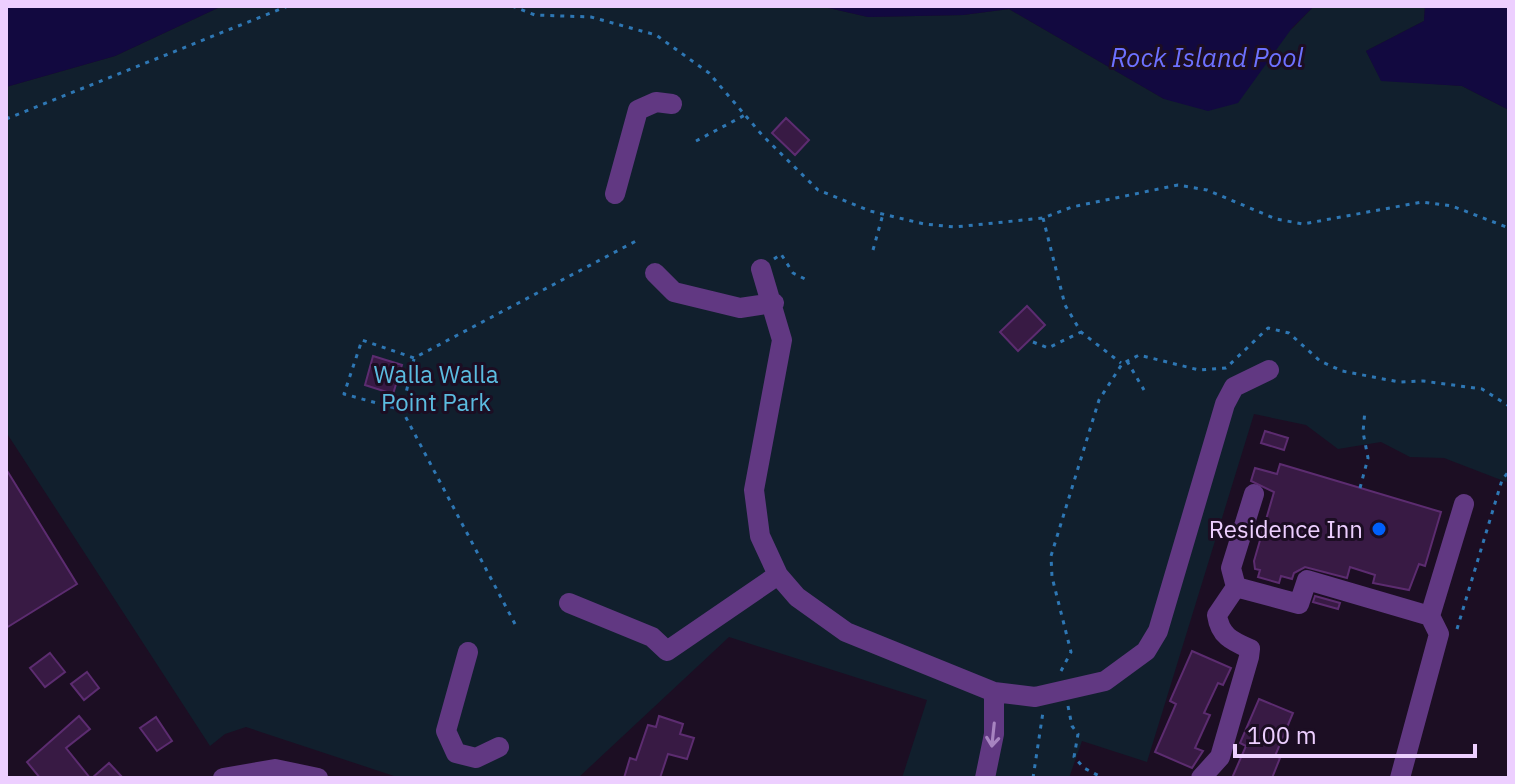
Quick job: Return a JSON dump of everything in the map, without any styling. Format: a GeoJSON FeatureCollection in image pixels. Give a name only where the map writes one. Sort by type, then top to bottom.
{"type":"FeatureCollection","features":[{"type":"Feature","properties":{"kind":"street"},"geometry":{"type":"LineString","coordinates":[[615,194],[638,110],[656,102],[672,104]]}},
{"type":"Feature","properties":{"kind":"street"},"geometry":{"type":"LineString","coordinates":[[761,269],[774,303],[782,340],[756,476],[754,509],[760,536],[778,575],[797,597],[846,632],[994,692],[1035,697],[1066,694],[1105,681],[1146,651],[1158,631],[1225,404],[1234,387],[1269,370]]}},
{"type":"Feature","properties":{"kind":"street"},"geometry":{"type":"LineString","coordinates":[[655,273],[674,292],[740,308],[774,303]]}},
{"type":"Feature","properties":{"kind":"street"},"geometry":{"type":"LineString","coordinates":[[1201,778],[1220,757],[1249,657],[1250,649],[1229,640],[1219,627],[1217,615],[1236,587],[1231,568],[1254,494]]}},
{"type":"Feature","properties":{"kind":"street"},"geometry":{"type":"LineString","coordinates":[[1400,778],[1439,637],[1430,616],[1464,504]]}},
{"type":"Feature","properties":{"kind":"street"},"geometry":{"type":"LineString","coordinates":[[569,603],[652,637],[667,651],[778,575]]}},
{"type":"Feature","properties":{"kind":"street"},"geometry":{"type":"LineString","coordinates":[[1236,587],[1299,604],[1307,580],[1430,616]]}},
{"type":"Feature","properties":{"kind":"street"},"geometry":{"type":"LineString","coordinates":[[468,652],[446,731],[456,753],[476,758],[499,747]]}},
{"type":"Feature","properties":{"kind":"street"},"geometry":{"type":"LineString","coordinates":[[985,778],[994,734],[994,692]]}},
{"type":"Feature","properties":{"kind":"street"},"geometry":{"type":"LineString","coordinates":[[223,778],[258,770],[318,778]]}},
{"type":"Feature","properties":{"kind":"path"},"geometry":{"type":"LineString","coordinates":[[6,119],[288,6]]}},
{"type":"Feature","properties":{"kind":"path"},"geometry":{"type":"LineString","coordinates":[[512,6],[535,15],[591,17],[656,35],[709,73],[818,190],[883,214],[955,227],[1043,218],[1072,207],[1178,185],[1207,190],[1276,219],[1303,224],[1422,202],[1452,206],[1509,228]]}},
{"type":"Feature","properties":{"kind":"path"},"geometry":{"type":"LineString","coordinates":[[696,141],[745,115]]}},
{"type":"Feature","properties":{"kind":"path"},"geometry":{"type":"LineString","coordinates":[[873,250],[883,214]]}},
{"type":"Feature","properties":{"kind":"path"},"geometry":{"type":"LineString","coordinates":[[1043,218],[1065,305],[1081,332],[1124,363],[1144,390]]}},
{"type":"Feature","properties":{"kind":"path"},"geometry":{"type":"LineString","coordinates":[[402,410],[344,394],[362,340],[414,358],[636,241]]}},
{"type":"Feature","properties":{"kind":"path"},"geometry":{"type":"LineString","coordinates":[[761,269],[781,254],[793,273],[805,279]]}},
{"type":"Feature","properties":{"kind":"path"},"geometry":{"type":"LineString","coordinates":[[1103,778],[1084,768],[1074,757],[1078,734],[1072,726],[1061,669],[1071,652],[1052,577],[1051,556],[1099,400],[1124,363],[1139,355],[1199,370],[1226,368],[1268,328],[1281,329],[1320,361],[1342,371],[1399,382],[1423,381],[1482,389],[1509,406]]}},
{"type":"Feature","properties":{"kind":"path"},"geometry":{"type":"LineString","coordinates":[[1033,342],[1048,348],[1081,332]]}},
{"type":"Feature","properties":{"kind":"path"},"geometry":{"type":"LineString","coordinates":[[414,358],[402,410],[515,624]]}},
{"type":"Feature","properties":{"kind":"path"},"geometry":{"type":"LineString","coordinates":[[1360,488],[1368,458],[1363,432],[1365,410]]}},
{"type":"Feature","properties":{"kind":"path"},"geometry":{"type":"LineString","coordinates":[[1439,637],[1455,637],[1502,480],[1509,471]]}},
{"type":"Feature","properties":{"kind":"path"},"geometry":{"type":"LineString","coordinates":[[1033,778],[1043,711],[1066,694]]}},
{"type":"Feature","properties":{"kind":"green space","name":"Walla Walla Point Park"},"geometry":{"type":"Polygon","coordinates":[[[222,6],[820,6],[868,17],[963,15],[1009,9],[1164,99],[1293,28],[1314,6],[1425,6],[1424,21],[1366,51],[1381,80],[1462,86],[1509,110],[1509,483],[1444,458],[1410,457],[1381,442],[1338,449],[1306,425],[1254,414],[1147,762],[1082,741],[1069,778],[902,778],[927,700],[729,637],[578,778],[400,778],[246,727],[225,734],[210,746],[6,432],[6,87],[115,56],[222,6]]]}},
{"type":"Feature","properties":{"kind":"water"},"geometry":{"type":"Polygon","coordinates":[[[6,6],[222,6],[115,56],[6,87],[6,6]]]}},
{"type":"Feature","properties":{"kind":"water","name":"Rock Island Pool"},"geometry":{"type":"Polygon","coordinates":[[[820,6],[1314,6],[1292,28],[1238,103],[1208,111],[1164,99],[1009,9],[963,15],[868,17],[820,6]]]}},
{"type":"Feature","properties":{"kind":"water","name":"Rock Island Pool"},"geometry":{"type":"Polygon","coordinates":[[[1425,6],[1509,6],[1509,110],[1462,86],[1381,81],[1366,51],[1424,21],[1425,6]]]}},
{"type":"Feature","properties":{"kind":"building"},"geometry":{"type":"Polygon","coordinates":[[[786,118],[809,140],[795,155],[772,133],[786,118]]]}},
{"type":"Feature","properties":{"kind":"building"},"geometry":{"type":"Polygon","coordinates":[[[1027,306],[1045,325],[1018,351],[1000,332],[1027,306]]]}},
{"type":"Feature","properties":{"kind":"building"},"geometry":{"type":"Polygon","coordinates":[[[373,356],[402,365],[393,394],[365,385],[373,356]]]}},
{"type":"Feature","properties":{"kind":"building"},"geometry":{"type":"Polygon","coordinates":[[[1265,431],[1288,438],[1284,450],[1261,443],[1265,431]]]}},
{"type":"Feature","properties":{"kind":"building","name":"Residence Inn"},"geometry":{"type":"Polygon","coordinates":[[[1280,464],[1441,512],[1425,566],[1419,564],[1409,590],[1373,583],[1375,575],[1350,567],[1347,578],[1305,567],[1294,573],[1292,579],[1281,576],[1279,583],[1258,577],[1260,570],[1255,569],[1254,561],[1274,492],[1251,481],[1255,468],[1277,474],[1280,464]]]}},
{"type":"Feature","properties":{"kind":"building"},"geometry":{"type":"Polygon","coordinates":[[[6,469],[77,584],[6,628],[6,469]]]}},
{"type":"Feature","properties":{"kind":"building"},"geometry":{"type":"Polygon","coordinates":[[[1315,596],[1340,603],[1338,609],[1313,602],[1315,596]]]}},
{"type":"Feature","properties":{"kind":"building"},"geometry":{"type":"Polygon","coordinates":[[[1192,651],[1231,668],[1223,685],[1218,683],[1204,713],[1210,715],[1195,748],[1203,751],[1192,768],[1155,752],[1176,704],[1170,701],[1192,651]]]}},
{"type":"Feature","properties":{"kind":"building"},"geometry":{"type":"Polygon","coordinates":[[[50,653],[65,672],[45,687],[30,668],[50,653]]]}},
{"type":"Feature","properties":{"kind":"building"},"geometry":{"type":"Polygon","coordinates":[[[87,672],[99,688],[84,700],[71,684],[87,672]]]}},
{"type":"Feature","properties":{"kind":"building"},"geometry":{"type":"Polygon","coordinates":[[[1259,699],[1293,713],[1275,756],[1280,758],[1272,778],[1232,778],[1246,746],[1240,743],[1259,699]]]}},
{"type":"Feature","properties":{"kind":"building"},"geometry":{"type":"Polygon","coordinates":[[[79,716],[90,729],[66,748],[90,778],[40,778],[27,762],[79,716]]]}},
{"type":"Feature","properties":{"kind":"building"},"geometry":{"type":"Polygon","coordinates":[[[659,716],[683,724],[680,734],[694,738],[687,759],[668,754],[660,778],[624,778],[630,758],[636,760],[648,725],[656,727],[659,716]]]}},
{"type":"Feature","properties":{"kind":"building"},"geometry":{"type":"Polygon","coordinates":[[[156,717],[172,741],[157,751],[140,728],[156,717]]]}},
{"type":"Feature","properties":{"kind":"building"},"geometry":{"type":"Polygon","coordinates":[[[109,763],[123,778],[92,778],[109,763]]]}},
{"type":"Feature","properties":{"kind":"place","name":"Residence Inn"},"geometry":{"type":"Point","coordinates":[1379,529]}}]}
